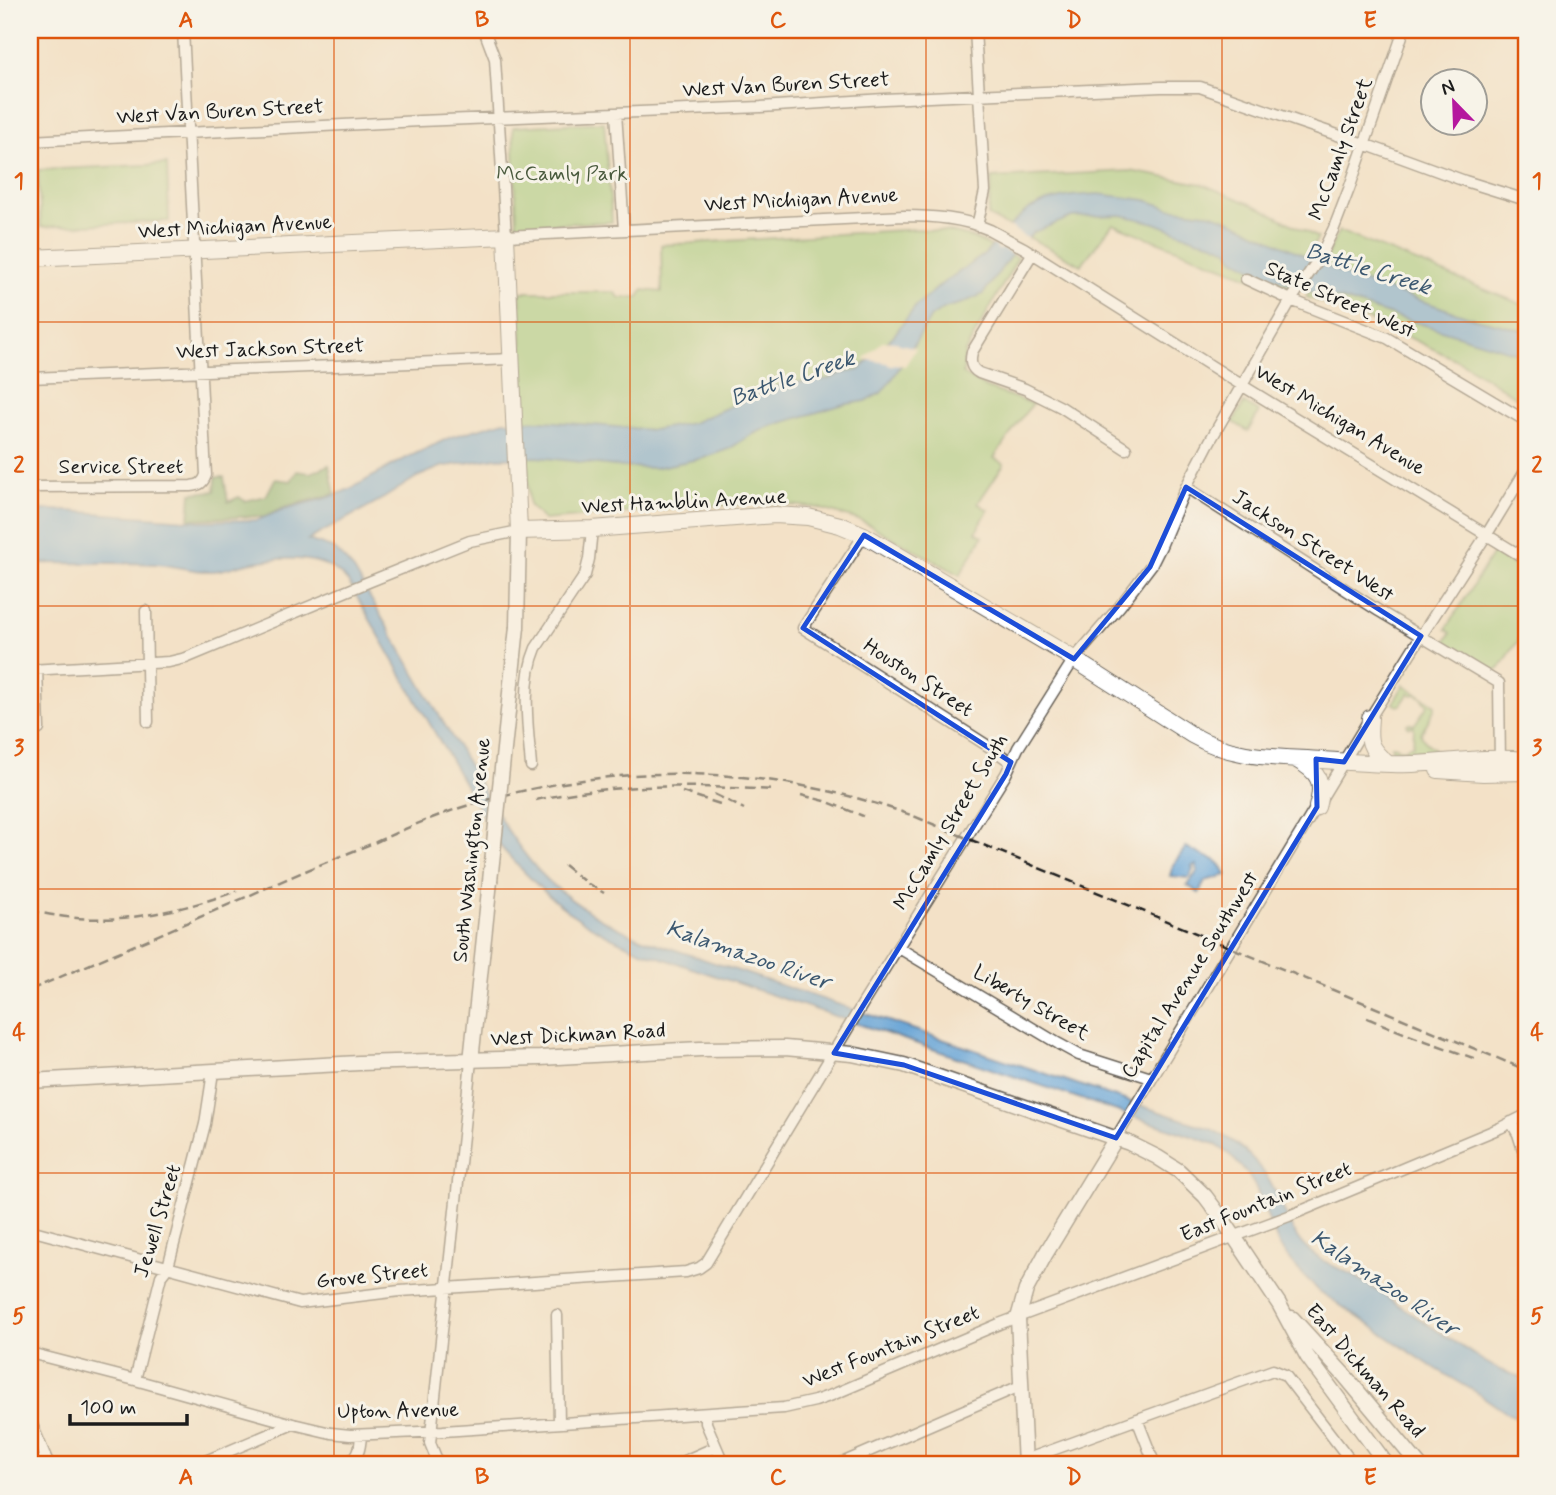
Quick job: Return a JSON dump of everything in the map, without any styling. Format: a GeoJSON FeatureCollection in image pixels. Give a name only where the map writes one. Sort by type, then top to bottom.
{"type":"FeatureCollection","features":[{"type":"Feature","properties":{"kind":"highway","name":"West Michigan Avenue"},"geometry":{"type":"LineString","coordinates":[[30,258],[506,236]]}},
{"type":"Feature","properties":{"kind":"highway","name":"South Washington Avenue"},"geometry":{"type":"LineString","coordinates":[[506,236],[519,531]]}},
{"type":"Feature","properties":{"kind":"highway","name":"West Hamblin Avenue"},"geometry":{"type":"LineString","coordinates":[[519,531],[775,515],[808,517],[840,525],[864,535],[1074,659],[1205,742],[1241,754],[1344,762],[1500,766]]}},
{"type":"Feature","properties":{"kind":"highway"},"geometry":{"type":"LineString","coordinates":[[1370,719],[1370,743],[1375,754],[1387,763]]}},
{"type":"Feature","properties":{"kind":"highway"},"geometry":{"type":"LineString","coordinates":[[1295,758],[1314,771],[1319,779],[1320,795],[1317,807]]}},
{"type":"Feature","properties":{"kind":"highway"},"geometry":{"type":"LineString","coordinates":[[1500,766],[1526,760]]}},
{"type":"Feature","properties":{"kind":"highway"},"geometry":{"type":"LineString","coordinates":[[1500,766],[1526,772]]}},
{"type":"Feature","properties":{"kind":"main road","name":"South Washington Avenue"},"geometry":{"type":"LineString","coordinates":[[471,1061],[517,626],[519,531]]}},
{"type":"Feature","properties":{"kind":"main road","name":"West Dickman Road"},"geometry":{"type":"LineString","coordinates":[[30,1081],[359,1063],[785,1048],[866,1056],[904,1065],[1116,1138]]}},
{"type":"Feature","properties":{"kind":"main road","name":"East Dickman Road"},"geometry":{"type":"LineString","coordinates":[[1116,1138],[1157,1157],[1179,1171],[1205,1196],[1279,1304],[1307,1356],[1387,1465]]}},
{"type":"Feature","properties":{"kind":"main road","name":"Capital Avenue Southwest"},"geometry":{"type":"LineString","coordinates":[[1020,1464],[1018,1318],[1026,1290],[1116,1138]]}},
{"type":"Feature","properties":{"kind":"main road","name":"East Dickman Road"},"geometry":{"type":"LineString","coordinates":[[1279,1304],[1318,1345],[1419,1465]]}},
{"type":"Feature","properties":{"kind":"street"},"geometry":{"type":"LineString","coordinates":[[183,30],[200,370]]}},
{"type":"Feature","properties":{"kind":"street"},"geometry":{"type":"LineString","coordinates":[[484,30],[495,59],[506,236]]}},
{"type":"Feature","properties":{"kind":"street"},"geometry":{"type":"LineString","coordinates":[[975,30],[985,191],[982,228]]}},
{"type":"Feature","properties":{"kind":"street","name":"McCamly Street"},"geometry":{"type":"LineString","coordinates":[[1243,386],[1293,296],[1320,257],[1340,213],[1404,30]]}},
{"type":"Feature","properties":{"kind":"street","name":"West Van Buren Street"},"geometry":{"type":"LineString","coordinates":[[30,141],[1200,87],[1526,200]]}},
{"type":"Feature","properties":{"kind":"street"},"geometry":{"type":"LineString","coordinates":[[617,113],[624,230]]}},
{"type":"Feature","properties":{"kind":"street","name":"West Michigan Avenue"},"geometry":{"type":"LineString","coordinates":[[506,236],[904,216],[940,217],[982,228],[1028,251],[1526,559]]}},
{"type":"Feature","properties":{"kind":"street"},"geometry":{"type":"LineString","coordinates":[[1028,251],[972,352],[973,368],[979,373],[1048,400],[1126,449]]}},
{"type":"Feature","properties":{"kind":"street","name":"State Street West"},"geometry":{"type":"LineString","coordinates":[[1246,279],[1293,296],[1387,338],[1526,421]]}},
{"type":"Feature","properties":{"kind":"street","name":"West Jackson Street"},"geometry":{"type":"LineString","coordinates":[[30,378],[512,359]]}},
{"type":"Feature","properties":{"kind":"street","name":"Service Street"},"geometry":{"type":"LineString","coordinates":[[31,487],[198,486],[206,475],[200,370]]}},
{"type":"Feature","properties":{"kind":"street","name":"McCamly Street South"},"geometry":{"type":"LineString","coordinates":[[686,1272],[699,1268],[712,1255],[1074,659],[1150,567],[1186,487],[1243,386]]}},
{"type":"Feature","properties":{"kind":"street","name":"Capital Avenue Southwest"},"geometry":{"type":"LineString","coordinates":[[1116,1138],[1370,719],[1526,470]]}},
{"type":"Feature","properties":{"kind":"street","name":"Jackson Street West"},"geometry":{"type":"LineString","coordinates":[[1186,487],[1499,683],[1500,766]]}},
{"type":"Feature","properties":{"kind":"street"},"geometry":{"type":"LineString","coordinates":[[531,766],[526,704],[531,659],[584,575],[589,559],[592,528]]}},
{"type":"Feature","properties":{"kind":"street","name":"West Hamblin Avenue"},"geometry":{"type":"LineString","coordinates":[[33,669],[169,662],[186,658],[470,541],[519,531]]}},
{"type":"Feature","properties":{"kind":"street","name":"Houston Street"},"geometry":{"type":"LineString","coordinates":[[864,535],[807,631],[1011,762]]}},
{"type":"Feature","properties":{"kind":"street"},"geometry":{"type":"LineString","coordinates":[[146,611],[148,722]]}},
{"type":"Feature","properties":{"kind":"street"},"geometry":{"type":"LineString","coordinates":[[33,669],[39,729]]}},
{"type":"Feature","properties":{"kind":"street","name":"Liberty Street"},"geometry":{"type":"LineString","coordinates":[[899,947],[1079,1055],[1151,1078]]}},
{"type":"Feature","properties":{"kind":"street","name":"South Washington Avenue"},"geometry":{"type":"LineString","coordinates":[[439,1465],[430,1443],[471,1061]]}},
{"type":"Feature","properties":{"kind":"street","name":"Jewell Street"},"geometry":{"type":"LineString","coordinates":[[135,1380],[160,1276],[168,1267],[205,1125],[213,1072]]}},
{"type":"Feature","properties":{"kind":"street","name":"East Fountain Street"},"geometry":{"type":"LineString","coordinates":[[1018,1318],[1289,1216],[1526,1115]]}},
{"type":"Feature","properties":{"kind":"street"},"geometry":{"type":"LineString","coordinates":[[1511,1122],[1526,1159]]}},
{"type":"Feature","properties":{"kind":"street","name":"Grove Street"},"geometry":{"type":"LineString","coordinates":[[30,1230],[300,1303],[374,1293],[686,1272]]}},
{"type":"Feature","properties":{"kind":"street"},"geometry":{"type":"LineString","coordinates":[[557,1315],[559,1423]]}},
{"type":"Feature","properties":{"kind":"street","name":"West Fountain Street"},"geometry":{"type":"LineString","coordinates":[[778,1409],[836,1394],[1018,1318]]}},
{"type":"Feature","properties":{"kind":"street","name":"Upton Avenue"},"geometry":{"type":"LineString","coordinates":[[30,1353],[331,1433],[361,1435],[778,1409]]}},
{"type":"Feature","properties":{"kind":"street"},"geometry":{"type":"LineString","coordinates":[[1020,1464],[1267,1371],[1279,1371],[1288,1378],[1353,1465]]}},
{"type":"Feature","properties":{"kind":"street"},"geometry":{"type":"LineString","coordinates":[[837,1465],[1020,1386]]}},
{"type":"Feature","properties":{"kind":"street"},"geometry":{"type":"LineString","coordinates":[[706,1414],[706,1423],[724,1465]]}},
{"type":"Feature","properties":{"kind":"street"},"geometry":{"type":"LineString","coordinates":[[1137,1419],[1155,1465]]}},
{"type":"Feature","properties":{"kind":"street"},"geometry":{"type":"LineString","coordinates":[[30,1420],[48,1462],[30,1465]]}},
{"type":"Feature","properties":{"kind":"street"},"geometry":{"type":"LineString","coordinates":[[196,1465],[293,1424]]}},
{"type":"Feature","properties":{"kind":"street"},"geometry":{"type":"LineString","coordinates":[[346,1465],[360,1450],[361,1435]]}},
{"type":"Feature","properties":{"kind":"street"},"geometry":{"type":"LineString","coordinates":[[675,1465],[716,1447]]}},
{"type":"Feature","properties":{"kind":"highlighted area"},"geometry":{"type":"Polygon","coordinates":[[[1186,487],[1421,636],[1344,762],[1316,759],[1317,807],[1116,1138],[904,1065],[834,1053],[1011,762],[803,628],[864,535],[1074,659],[1150,567],[1186,487]]]}},
{"type":"Feature","properties":{"kind":"green space","name":"McCamly Park"},"geometry":{"type":"Polygon","coordinates":[[[604,122],[612,222],[517,225],[513,127],[604,122]]]}},
{"type":"Feature","properties":{"kind":"green space"},"geometry":{"type":"Polygon","coordinates":[[[167,164],[169,221],[41,227],[38,170],[167,164]]]}},
{"type":"Feature","properties":{"kind":"green space"},"geometry":{"type":"Polygon","coordinates":[[[1130,171],[1202,184],[1263,209],[1318,238],[1287,292],[1113,224],[1081,265],[988,216],[992,178],[1130,171]]]}},
{"type":"Feature","properties":{"kind":"green space"},"geometry":{"type":"Polygon","coordinates":[[[918,229],[951,232],[973,238],[1018,258],[965,352],[963,374],[987,388],[1033,404],[994,458],[1004,464],[978,503],[988,510],[976,532],[983,536],[960,575],[862,521],[818,508],[771,503],[544,520],[529,505],[520,292],[614,292],[620,298],[639,297],[643,290],[662,292],[661,245],[918,229]]]}},
{"type":"Feature","properties":{"kind":"green space"},"geometry":{"type":"Polygon","coordinates":[[[1339,231],[1526,306],[1526,404],[1463,363],[1387,327],[1306,297],[1339,231]]]}},
{"type":"Feature","properties":{"kind":"green space"},"geometry":{"type":"Polygon","coordinates":[[[1244,403],[1259,412],[1248,431],[1233,422],[1244,403]]]}},
{"type":"Feature","properties":{"kind":"green space"},"geometry":{"type":"Polygon","coordinates":[[[329,465],[335,494],[284,507],[265,516],[189,519],[191,493],[215,491],[216,477],[224,477],[228,502],[239,497],[245,501],[266,496],[275,479],[291,481],[297,471],[310,473],[329,465]]]}},
{"type":"Feature","properties":{"kind":"green space"},"geometry":{"type":"Polygon","coordinates":[[[1493,553],[1526,573],[1526,629],[1495,672],[1445,642],[1451,633],[1446,629],[1493,553]]]}},
{"type":"Feature","properties":{"kind":"green space"},"geometry":{"type":"Polygon","coordinates":[[[1404,685],[1435,705],[1421,734],[1436,752],[1392,750],[1391,746],[1406,749],[1413,745],[1414,727],[1408,727],[1407,724],[1414,725],[1428,705],[1423,698],[1409,693],[1401,705],[1393,703],[1404,685]]]}},
{"type":"Feature","properties":{"kind":"water"},"geometry":{"type":"Polygon","coordinates":[[[1098,194],[1146,200],[1169,208],[1213,214],[1350,277],[1476,319],[1526,331],[1526,356],[1320,295],[1270,277],[1235,259],[1227,249],[1214,243],[1155,223],[1121,215],[1072,217],[1034,232],[1012,254],[983,294],[945,308],[931,317],[893,378],[881,393],[866,401],[841,405],[768,427],[729,449],[704,458],[654,468],[537,457],[496,458],[441,467],[417,477],[308,540],[335,549],[354,570],[505,826],[537,869],[572,900],[614,926],[643,939],[1211,1129],[1224,1136],[1246,1152],[1262,1170],[1295,1234],[1311,1252],[1353,1275],[1482,1360],[1526,1379],[1526,1421],[1507,1413],[1428,1364],[1319,1291],[1279,1245],[1247,1173],[1215,1144],[644,952],[601,932],[565,909],[533,881],[500,846],[349,583],[327,566],[300,559],[257,562],[212,571],[154,564],[30,563],[30,510],[200,521],[258,520],[284,509],[330,497],[451,437],[504,421],[544,421],[653,430],[692,423],[774,387],[829,379],[859,370],[894,335],[916,306],[943,283],[985,254],[1027,210],[1047,201],[1098,194]]]}},
{"type":"Feature","properties":{"kind":"water"},"geometry":{"type":"Polygon","coordinates":[[[1186,847],[1217,862],[1226,875],[1205,881],[1199,893],[1187,885],[1198,871],[1196,865],[1192,866],[1189,878],[1170,876],[1173,865],[1186,847]]]}},
{"type":"Feature","properties":{"kind":"pier"},"geometry":{"type":"Polygon","coordinates":[[[1005,226],[1012,227],[1028,239],[1015,256],[1002,249],[998,250],[990,243],[1005,226]]]}},
{"type":"Feature","properties":{"kind":"pier"},"geometry":{"type":"Polygon","coordinates":[[[883,341],[896,341],[916,348],[905,366],[890,366],[887,363],[864,359],[883,341]]]}},
{"type":"Feature","properties":{"kind":"railway"},"geometry":{"type":"LineString","coordinates":[[30,990],[311,868],[469,805],[525,790],[580,780],[691,774],[802,786],[856,798],[911,815],[1526,1070]]}},
{"type":"Feature","properties":{"kind":"railway"},"geometry":{"type":"LineString","coordinates":[[536,800],[625,788],[775,790]]}},
{"type":"Feature","properties":{"kind":"railway"},"geometry":{"type":"LineString","coordinates":[[682,792],[720,804]]}},
{"type":"Feature","properties":{"kind":"railway"},"geometry":{"type":"LineString","coordinates":[[714,794],[744,809]]}},
{"type":"Feature","properties":{"kind":"railway"},"geometry":{"type":"LineString","coordinates":[[801,795],[863,816]]}},
{"type":"Feature","properties":{"kind":"railway"},"geometry":{"type":"LineString","coordinates":[[564,865],[604,893]]}},
{"type":"Feature","properties":{"kind":"railway"},"geometry":{"type":"LineString","coordinates":[[30,910],[83,918],[135,917],[186,907],[237,891]]}},
{"type":"Feature","properties":{"kind":"railway"},"geometry":{"type":"LineString","coordinates":[[1367,1018],[1476,1059]]}},
{"type":"Feature","properties":{"kind":"water label","name":"Battle Creek"},"geometry":{"type":"Point","coordinates":[1368,270]}},
{"type":"Feature","properties":{"kind":"water label","name":"Battle Creek"},"geometry":{"type":"Point","coordinates":[793,379]}},
{"type":"Feature","properties":{"kind":"water label","name":"Kalamazoo River"},"geometry":{"type":"Point","coordinates":[748,956]}},
{"type":"Feature","properties":{"kind":"water label","name":"Kalamazoo River"},"geometry":{"type":"Point","coordinates":[1384,1284]}}]}
